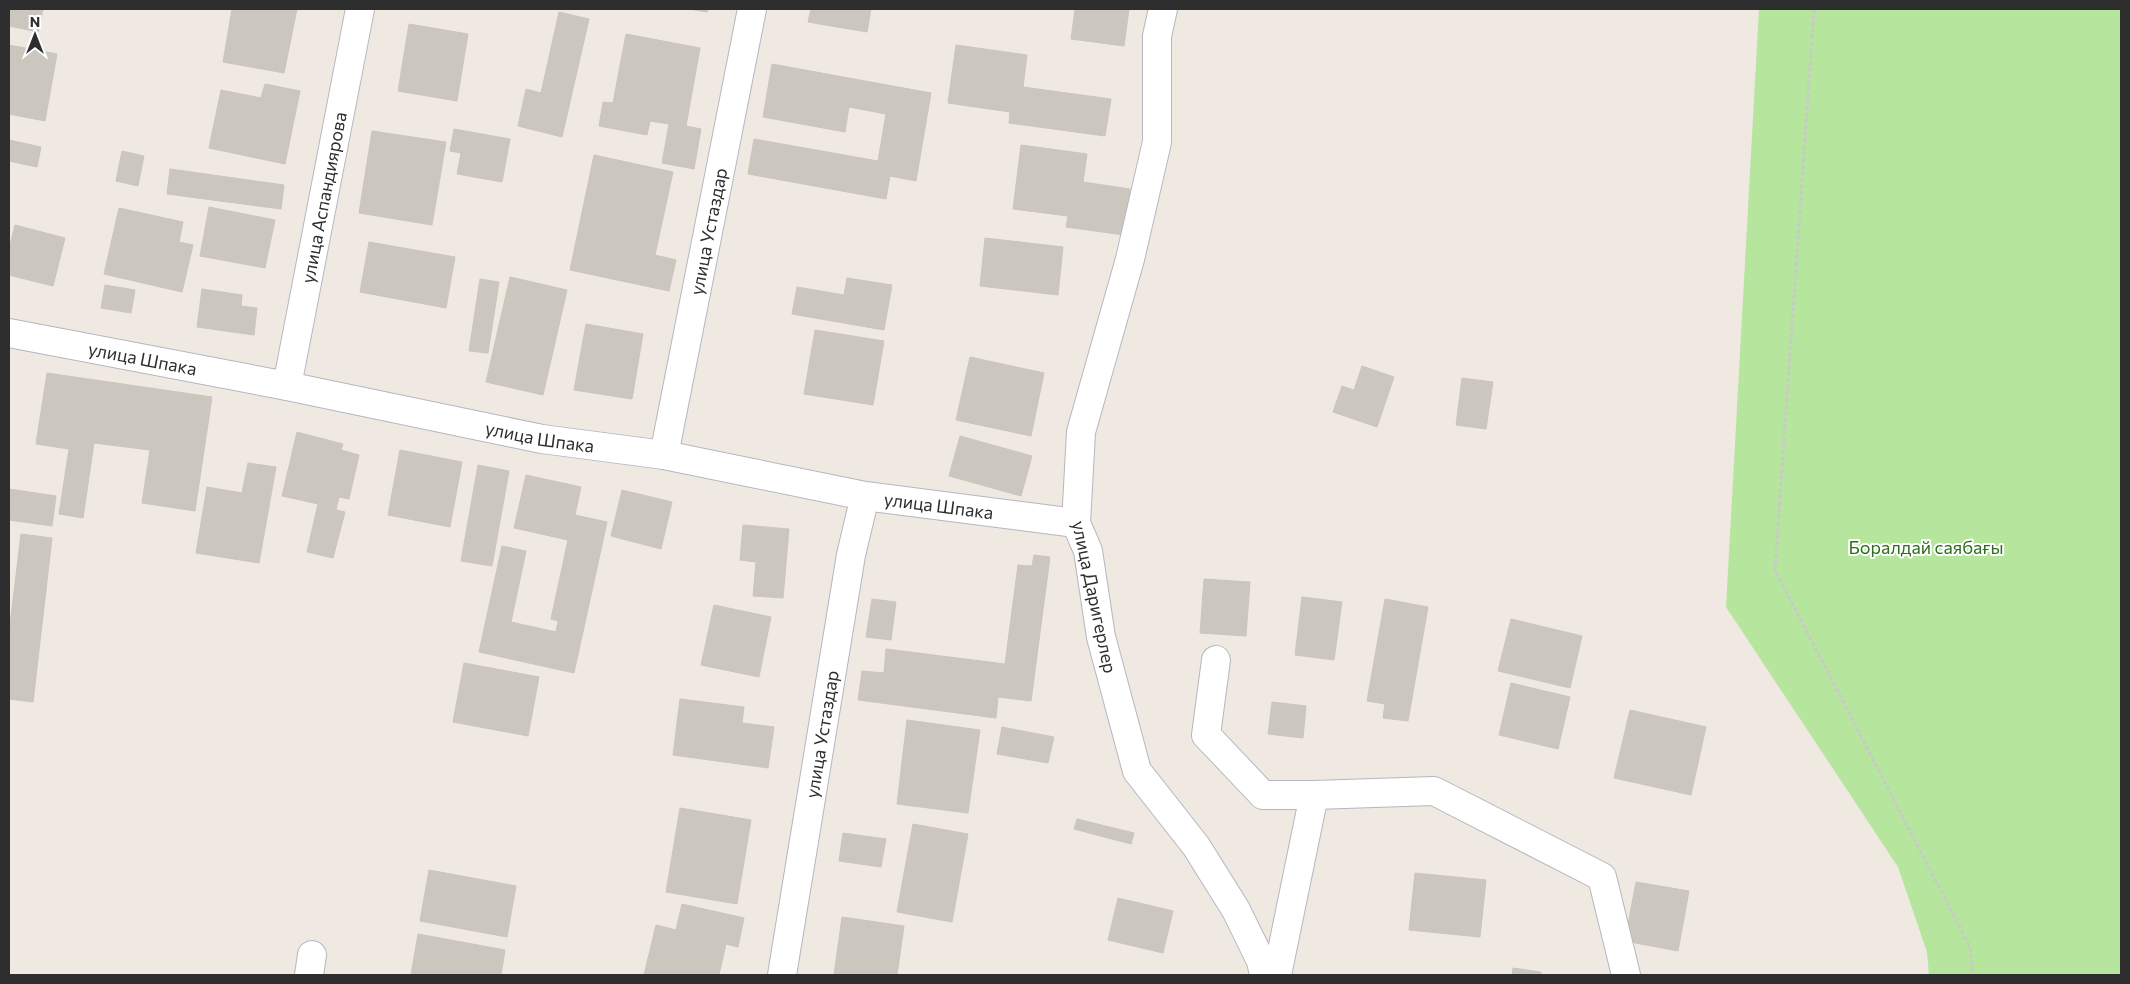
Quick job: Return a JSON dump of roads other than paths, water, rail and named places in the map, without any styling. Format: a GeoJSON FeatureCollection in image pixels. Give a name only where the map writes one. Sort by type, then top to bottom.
{"type":"FeatureCollection","features":[{"type":"Feature","properties":{"kind":"street","name":"улица Аспандиярова"},"geometry":{"type":"LineString","coordinates":[[286,386],[360,9]]}},
{"type":"Feature","properties":{"kind":"street","name":"улица Устаздар"},"geometry":{"type":"LineString","coordinates":[[664,455],[752,9]]}},
{"type":"Feature","properties":{"kind":"street","name":"улица Даригерлер"},"geometry":{"type":"LineString","coordinates":[[1163,9],[1157,36],[1157,142],[1130,258],[1081,432],[1076,523],[1088,551],[1101,637],[1136,771],[1196,846],[1236,910],[1260,961],[1264,975]]}},
{"type":"Feature","properties":{"kind":"street","name":"улица Шпака"},"geometry":{"type":"LineString","coordinates":[[9,333],[286,386],[542,439],[664,455],[865,496],[1076,523]]}},
{"type":"Feature","properties":{"kind":"street","name":"улица Устаздар"},"geometry":{"type":"LineString","coordinates":[[782,975],[849,565],[865,496]]}},
{"type":"Feature","properties":{"kind":"street"},"geometry":{"type":"LineString","coordinates":[[1216,660],[1206,735],[1263,795],[1434,792],[1602,877],[1626,975]]}},
{"type":"Feature","properties":{"kind":"street"},"geometry":{"type":"LineString","coordinates":[[1277,975],[1314,795]]}},
{"type":"Feature","properties":{"kind":"park label","name":"Боралдай саябағы"},"geometry":{"type":"Point","coordinates":[1926,547]}}]}
